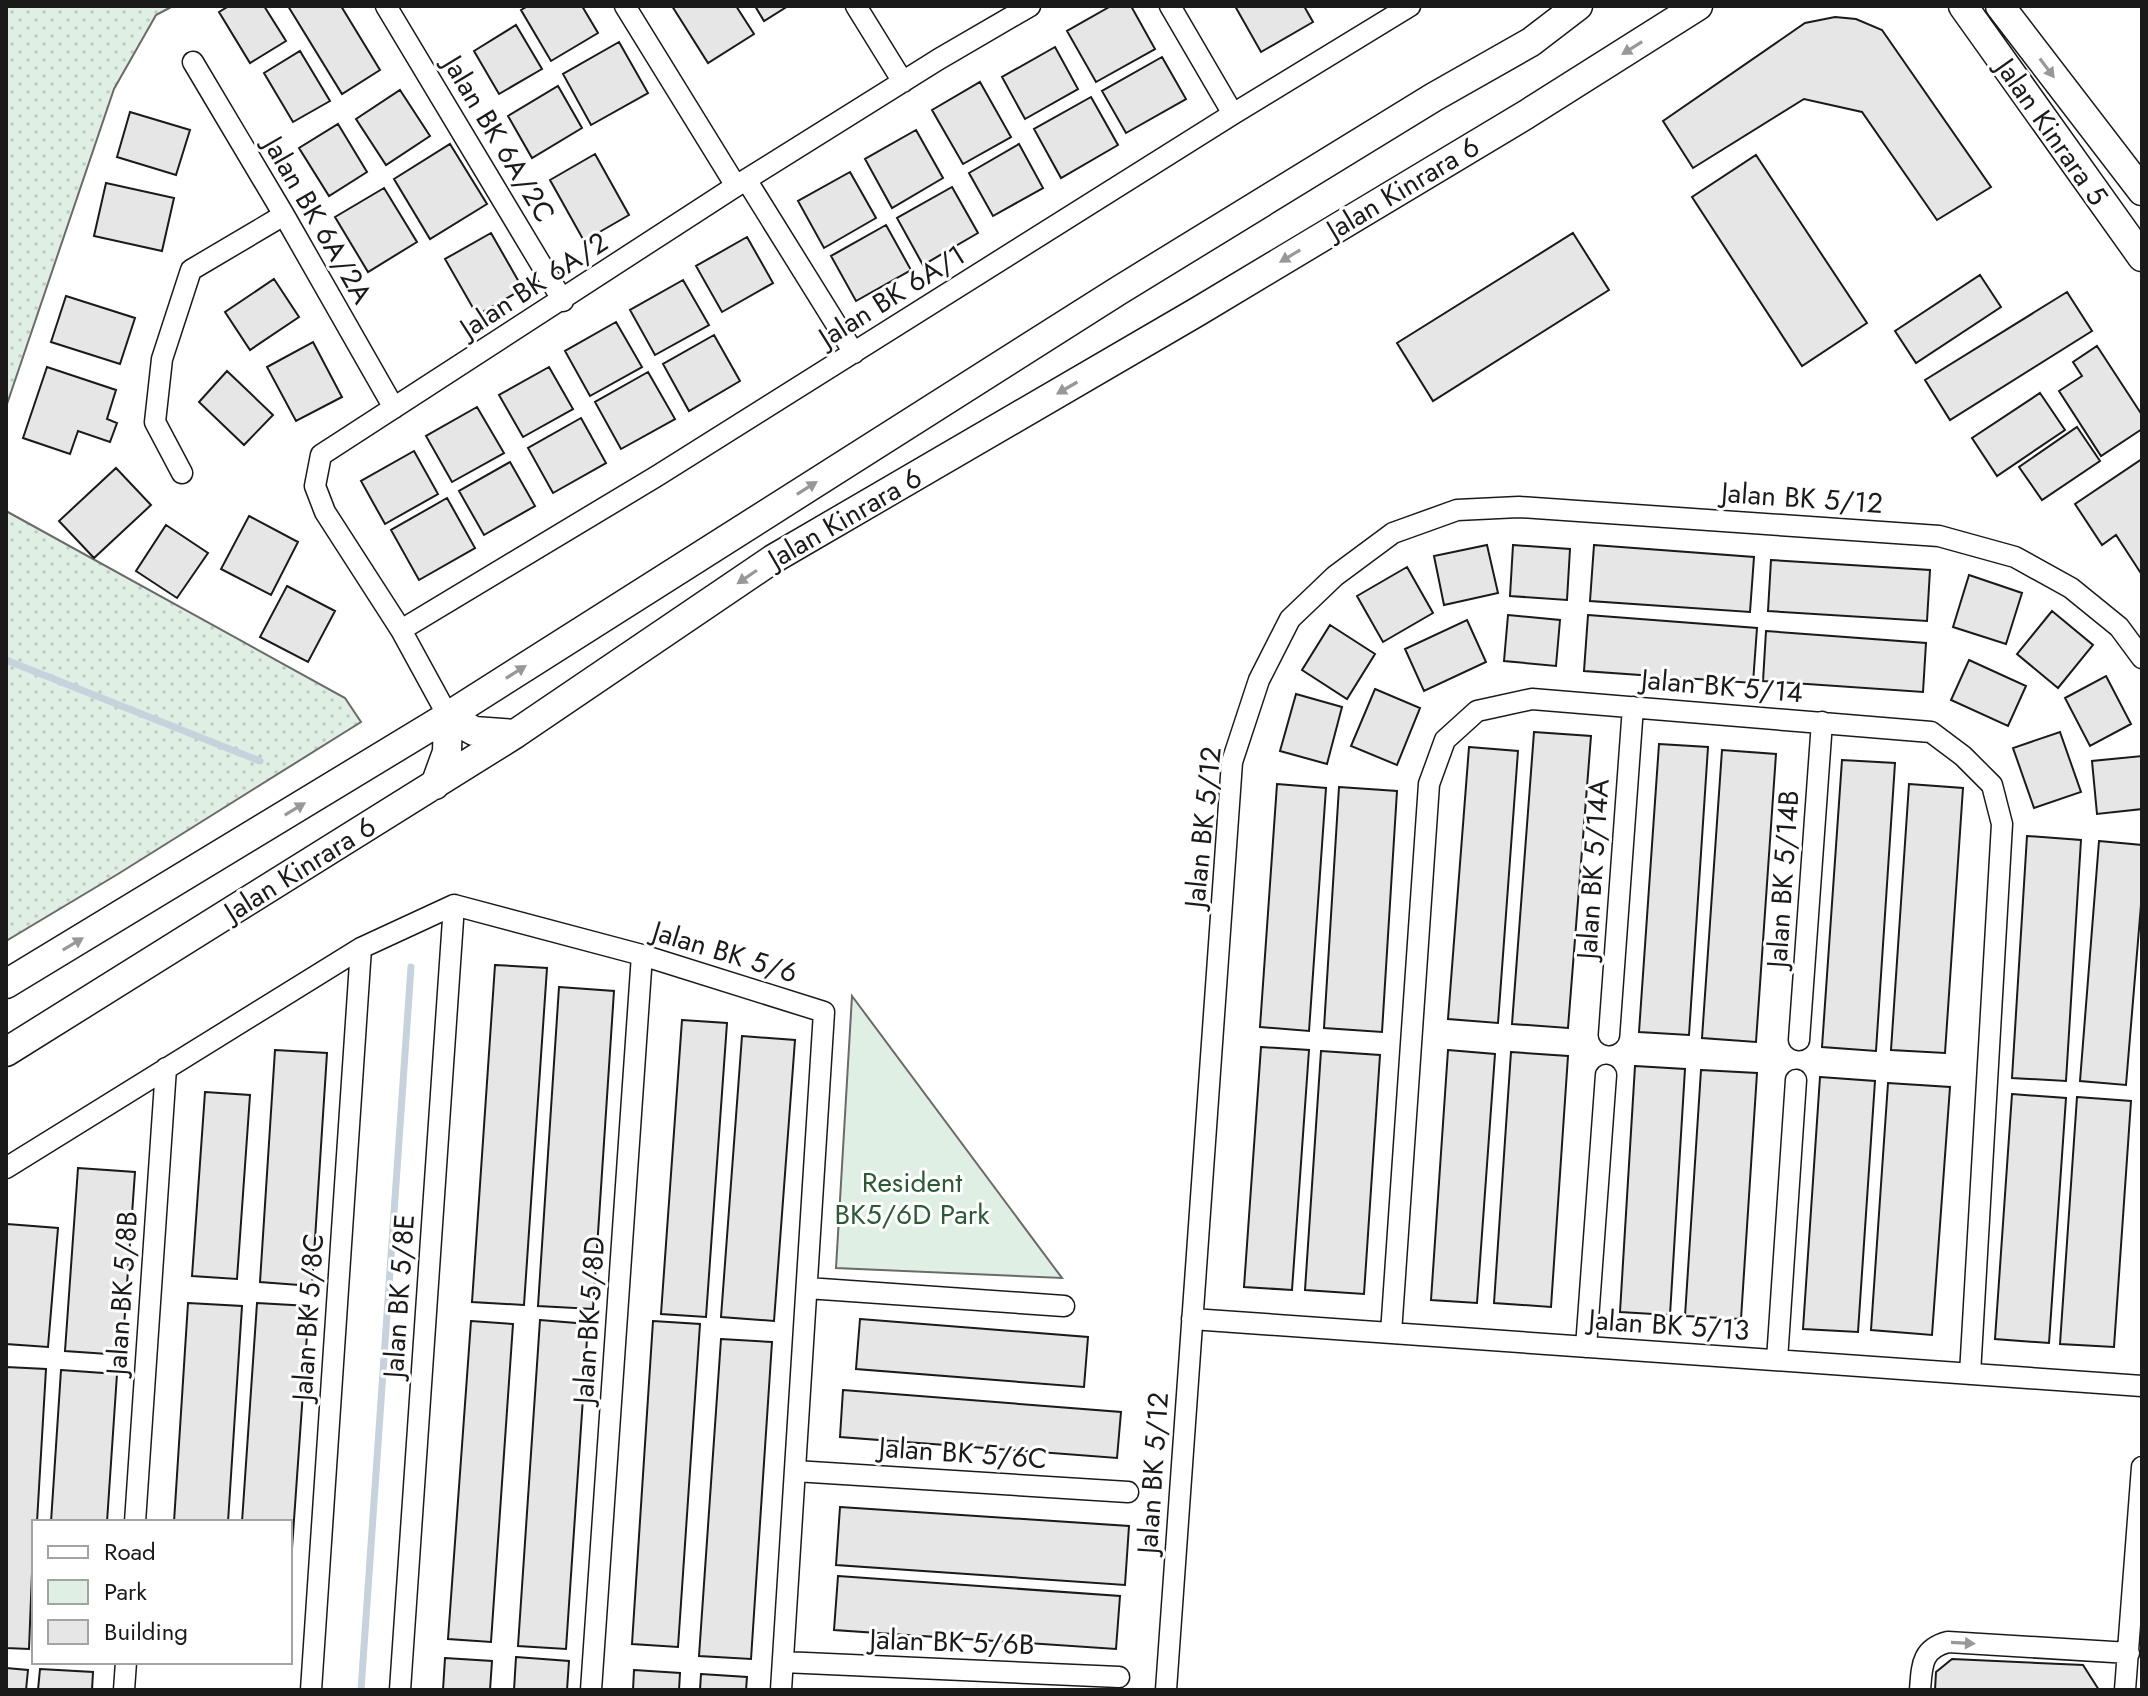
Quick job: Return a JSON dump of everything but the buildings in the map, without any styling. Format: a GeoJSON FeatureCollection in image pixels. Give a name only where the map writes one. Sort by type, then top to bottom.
{"type":"FeatureCollection","features":[{"type":"Feature","properties":{"kind":"main road","name":"Jalan Kinrara 6"},"geometry":{"type":"LineString","coordinates":[[6,984],[448,716],[1118,291],[1434,97],[1531,42],[1578,6]]}},
{"type":"Feature","properties":{"kind":"main road","name":"Jalan Kinrara 6"},"geometry":{"type":"LineString","coordinates":[[6,1052],[515,734],[773,559],[1355,217],[1698,6]]}},
{"type":"Feature","properties":{"kind":"main road","name":"Jalan Kinrara 5"},"geometry":{"type":"LineString","coordinates":[[1963,6],[2142,257]]}},
{"type":"Feature","properties":{"kind":"main road","name":"Jalan Kinrara 5"},"geometry":{"type":"LineString","coordinates":[[2000,6],[2142,191]]}},
{"type":"Feature","properties":{"kind":"main road"},"geometry":{"type":"LineString","coordinates":[[435,785],[447,752],[448,716],[474,731],[515,734]]}},
{"type":"Feature","properties":{"kind":"street","name":"Jalan BK 6A/2C"},"geometry":{"type":"LineString","coordinates":[[386,6],[563,301]]}},
{"type":"Feature","properties":{"kind":"street"},"geometry":{"type":"LineString","coordinates":[[625,6],[854,353]]}},
{"type":"Feature","properties":{"kind":"street"},"geometry":{"type":"LineString","coordinates":[[856,6],[903,82]]}},
{"type":"Feature","properties":{"kind":"street","name":"Jalan BK 6A/2"},"geometry":{"type":"LineString","coordinates":[[448,716],[401,630],[325,512],[315,486],[321,455],[903,82],[1030,6]]}},
{"type":"Feature","properties":{"kind":"street"},"geometry":{"type":"LineString","coordinates":[[1170,6],[1233,114]]}},
{"type":"Feature","properties":{"kind":"street","name":"Jalan BK 6A/1"},"geometry":{"type":"LineString","coordinates":[[401,630],[854,353],[1410,6]]}},
{"type":"Feature","properties":{"kind":"street","name":"Jalan BK 6A/2A"},"geometry":{"type":"LineString","coordinates":[[193,62],[394,408]]}},
{"type":"Feature","properties":{"kind":"street"},"geometry":{"type":"LineString","coordinates":[[182,473],[155,422],[162,359],[191,270],[284,215]]}},
{"type":"Feature","properties":{"kind":"street","name":"Jalan BK 5/12"},"geometry":{"type":"LineString","coordinates":[[1166,1690],[1232,762],[1259,680],[1290,619],[1335,576],[1393,533],[1457,510],[1519,507],[1939,536],[2015,557],[2071,588],[2119,627],[2142,658]]}},
{"type":"Feature","properties":{"kind":"street","name":"Jalan BK 5/14"},"geometry":{"type":"LineString","coordinates":[[1391,1333],[1429,784],[1445,740],[1477,711],[1532,699],[1931,732],[1963,756],[1992,785],[2002,824],[1970,1374]]}},
{"type":"Feature","properties":{"kind":"street","name":"Jalan BK 5/14A"},"geometry":{"type":"LineString","coordinates":[[1609,1035],[1633,707]]}},
{"type":"Feature","properties":{"kind":"street","name":"Jalan BK 5/14B"},"geometry":{"type":"LineString","coordinates":[[1799,1040],[1822,722]]}},
{"type":"Feature","properties":{"kind":"street"},"geometry":{"type":"LineString","coordinates":[[6,1168],[361,948],[454,905]]}},
{"type":"Feature","properties":{"kind":"street","name":"Jalan BK 5/6"},"geometry":{"type":"LineString","coordinates":[[454,905],[642,955],[824,1012],[781,1690]]}},
{"type":"Feature","properties":{"kind":"street","name":"Jalan BK 5/8E"},"geometry":{"type":"LineString","coordinates":[[400,1690],[454,905]]}},
{"type":"Feature","properties":{"kind":"street","name":"Jalan BK 5/8C"},"geometry":{"type":"LineString","coordinates":[[311,1690],[361,948]]}},
{"type":"Feature","properties":{"kind":"street","name":"Jalan BK 5/8D"},"geometry":{"type":"LineString","coordinates":[[591,1690],[642,955]]}},
{"type":"Feature","properties":{"kind":"street","name":"Jalan BK 5/8B"},"geometry":{"type":"LineString","coordinates":[[135,1520],[166,1068]]}},
{"type":"Feature","properties":{"kind":"street"},"geometry":{"type":"LineString","coordinates":[[1586,1347],[1606,1075]]}},
{"type":"Feature","properties":{"kind":"street"},"geometry":{"type":"LineString","coordinates":[[1777,1360],[1796,1080]]}},
{"type":"Feature","properties":{"kind":"street"},"geometry":{"type":"LineString","coordinates":[[807,1288],[1064,1306]]}},
{"type":"Feature","properties":{"kind":"street","name":"Jalan BK 5/13"},"geometry":{"type":"LineString","coordinates":[[1192,1319],[2142,1386]]}},
{"type":"Feature","properties":{"kind":"street"},"geometry":{"type":"LineString","coordinates":[[2125,1690],[2142,1467]]}},
{"type":"Feature","properties":{"kind":"street","name":"Jalan BK 5/6C"},"geometry":{"type":"LineString","coordinates":[[795,1471],[1128,1492]]}},
{"type":"Feature","properties":{"kind":"street"},"geometry":{"type":"LineString","coordinates":[[1920,1690],[1922,1663],[1928,1651],[1948,1642],[2129,1653]]}},
{"type":"Feature","properties":{"kind":"street","name":"Jalan BK 5/6B"},"geometry":{"type":"LineString","coordinates":[[783,1662],[1119,1677]]}},
{"type":"Feature","properties":{"kind":"street"},"geometry":{"type":"LineString","coordinates":[[124,1690],[126,1664]]}},
{"type":"Feature","properties":{"kind":"green space"},"geometry":{"type":"Polygon","coordinates":[[[6,6],[173,6],[156,15],[114,89],[6,407],[6,6]]]}},
{"type":"Feature","properties":{"kind":"green space"},"geometry":{"type":"Polygon","coordinates":[[[6,511],[345,698],[361,722],[6,941],[6,511]]]}},
{"type":"Feature","properties":{"kind":"green space","name":"Resident BK5/6D Park"},"geometry":{"type":"Polygon","coordinates":[[[852,996],[1062,1278],[836,1268],[852,996]]]}},
{"type":"Feature","properties":{"kind":"waterway"},"geometry":{"type":"LineString","coordinates":[[6,660],[260,761]]}},
{"type":"Feature","properties":{"kind":"waterway"},"geometry":{"type":"LineString","coordinates":[[361,1690],[411,967]]}}]}
